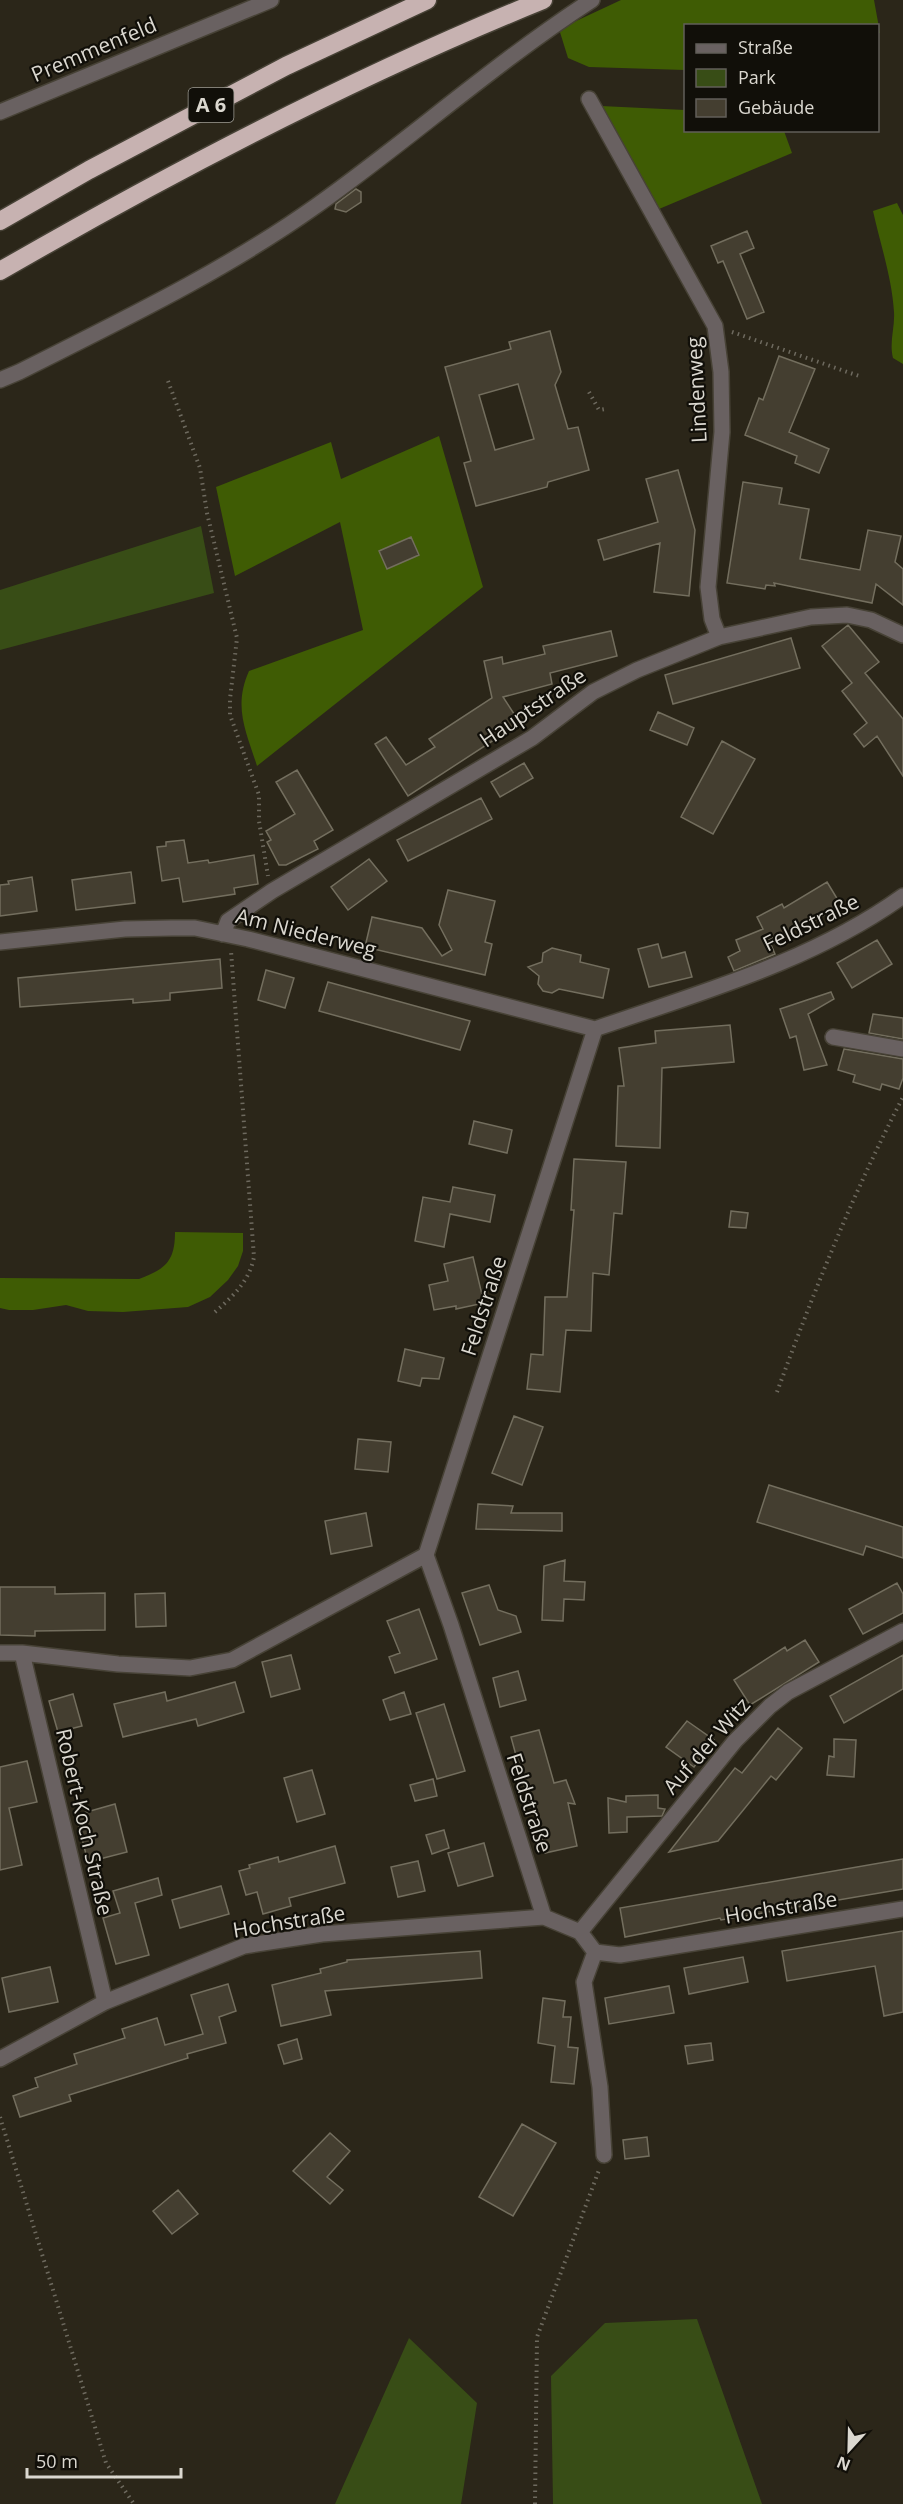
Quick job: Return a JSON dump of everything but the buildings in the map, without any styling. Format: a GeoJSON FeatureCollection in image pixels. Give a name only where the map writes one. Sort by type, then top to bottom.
{"type":"FeatureCollection","features":[{"type":"Feature","properties":{"kind":"highway","name":"A 6"},"geometry":{"type":"LineString","coordinates":[[0,221],[89,170],[286,66],[427,0]]}},
{"type":"Feature","properties":{"kind":"highway","name":"A 6"},"geometry":{"type":"LineString","coordinates":[[0,271],[109,208],[302,108],[462,33],[543,0]]}},
{"type":"Feature","properties":{"kind":"street","name":"Premmenfeld"},"geometry":{"type":"LineString","coordinates":[[0,112],[271,0]]}},
{"type":"Feature","properties":{"kind":"street"},"geometry":{"type":"LineString","coordinates":[[0,380],[187,286],[254,247],[316,206],[540,34],[592,0]]}},
{"type":"Feature","properties":{"kind":"street","name":"Lindenweg"},"geometry":{"type":"LineString","coordinates":[[589,99],[715,326],[721,372],[722,432],[708,587],[712,619],[719,637]]}},
{"type":"Feature","properties":{"kind":"street","name":"Hauptstraße"},"geometry":{"type":"LineString","coordinates":[[227,935],[228,921],[272,891],[532,738],[603,687],[637,670],[719,637],[811,617],[847,615],[871,620],[903,635]]}},
{"type":"Feature","properties":{"kind":"street","name":"Feldstraße"},"geometry":{"type":"LineString","coordinates":[[544,1917],[426,1555],[595,1029],[762,971],[809,951],[848,932],[903,896]]}},
{"type":"Feature","properties":{"kind":"street","name":"Am Niederweg"},"geometry":{"type":"LineString","coordinates":[[0,942],[125,929],[195,928],[595,1029]]}},
{"type":"Feature","properties":{"kind":"street"},"geometry":{"type":"LineString","coordinates":[[833,1037],[903,1049]]}},
{"type":"Feature","properties":{"kind":"street"},"geometry":{"type":"LineString","coordinates":[[0,1653],[22,1653],[118,1665],[190,1668],[232,1660],[426,1555]]}},
{"type":"Feature","properties":{"kind":"street","name":"Auf der Witz"},"geometry":{"type":"LineString","coordinates":[[580,1932],[735,1742],[770,1706],[788,1692],[903,1631]]}},
{"type":"Feature","properties":{"kind":"street","name":"Robert-Koch Straße"},"geometry":{"type":"LineString","coordinates":[[22,1653],[105,2002]]}},
{"type":"Feature","properties":{"kind":"street","name":"Hochstraße"},"geometry":{"type":"LineString","coordinates":[[595,1952],[620,1955],[903,1909]]}},
{"type":"Feature","properties":{"kind":"street","name":"Hochstraße"},"geometry":{"type":"LineString","coordinates":[[0,2059],[105,2002],[244,1946],[322,1934],[544,1917],[580,1932]]}},
{"type":"Feature","properties":{"kind":"street"},"geometry":{"type":"LineString","coordinates":[[580,1932],[595,1952],[584,1982],[600,2087],[604,2155]]}},
{"type":"Feature","properties":{"kind":"path"},"geometry":{"type":"LineString","coordinates":[[715,326],[859,376]]}},
{"type":"Feature","properties":{"kind":"path"},"geometry":{"type":"LineString","coordinates":[[168,381],[200,468],[207,513],[237,638],[230,715],[259,795],[261,842],[272,891]]}},
{"type":"Feature","properties":{"kind":"path"},"geometry":{"type":"LineString","coordinates":[[589,392],[599,410],[605,409],[601,416]]}},
{"type":"Feature","properties":{"kind":"path"},"geometry":{"type":"LineString","coordinates":[[215,1312],[244,1284],[252,1269],[254,1257],[227,935]]}},
{"type":"Feature","properties":{"kind":"path"},"geometry":{"type":"LineString","coordinates":[[777,1392],[832,1248],[871,1159],[903,1098]]}},
{"type":"Feature","properties":{"kind":"path"},"geometry":{"type":"LineString","coordinates":[[0,2117],[106,2463],[134,2504]]}},
{"type":"Feature","properties":{"kind":"path"},"geometry":{"type":"LineString","coordinates":[[535,2504],[537,2337],[604,2155]]}},
{"type":"Feature","properties":{"kind":"green space"},"geometry":{"type":"Polygon","coordinates":[[[621,0],[874,0],[878,24],[684,24],[684,70],[589,67],[568,58],[559,29],[621,0]]]}},
{"type":"Feature","properties":{"kind":"green space"},"geometry":{"type":"Polygon","coordinates":[[[601,106],[684,110],[684,132],[784,132],[792,153],[659,209],[601,106]]]}},
{"type":"Feature","properties":{"kind":"green space"},"geometry":{"type":"Polygon","coordinates":[[[897,203],[903,215],[903,364],[893,358],[893,299],[873,211],[897,203]]]}},
{"type":"Feature","properties":{"kind":"green space"},"geometry":{"type":"Polygon","coordinates":[[[439,436],[483,587],[257,766],[245,730],[242,708],[244,684],[249,671],[363,630],[340,522],[235,576],[216,487],[331,442],[341,479],[439,436]]]}},
{"type":"Feature","properties":{"kind":"green space"},"geometry":{"type":"Polygon","coordinates":[[[201,526],[214,593],[0,650],[0,590],[201,526]]]}},
{"type":"Feature","properties":{"kind":"green space"},"geometry":{"type":"Polygon","coordinates":[[[175,1232],[243,1233],[243,1251],[238,1266],[228,1280],[210,1297],[188,1307],[123,1312],[88,1311],[66,1305],[33,1310],[0,1308],[0,1278],[139,1279],[156,1272],[171,1257],[175,1232]]]}},
{"type":"Feature","properties":{"kind":"green space"},"geometry":{"type":"Polygon","coordinates":[[[697,2319],[762,2504],[553,2504],[551,2376],[605,2323],[697,2319]]]}},
{"type":"Feature","properties":{"kind":"green space"},"geometry":{"type":"Polygon","coordinates":[[[409,2338],[477,2403],[461,2504],[335,2504],[409,2338]]]}}]}
